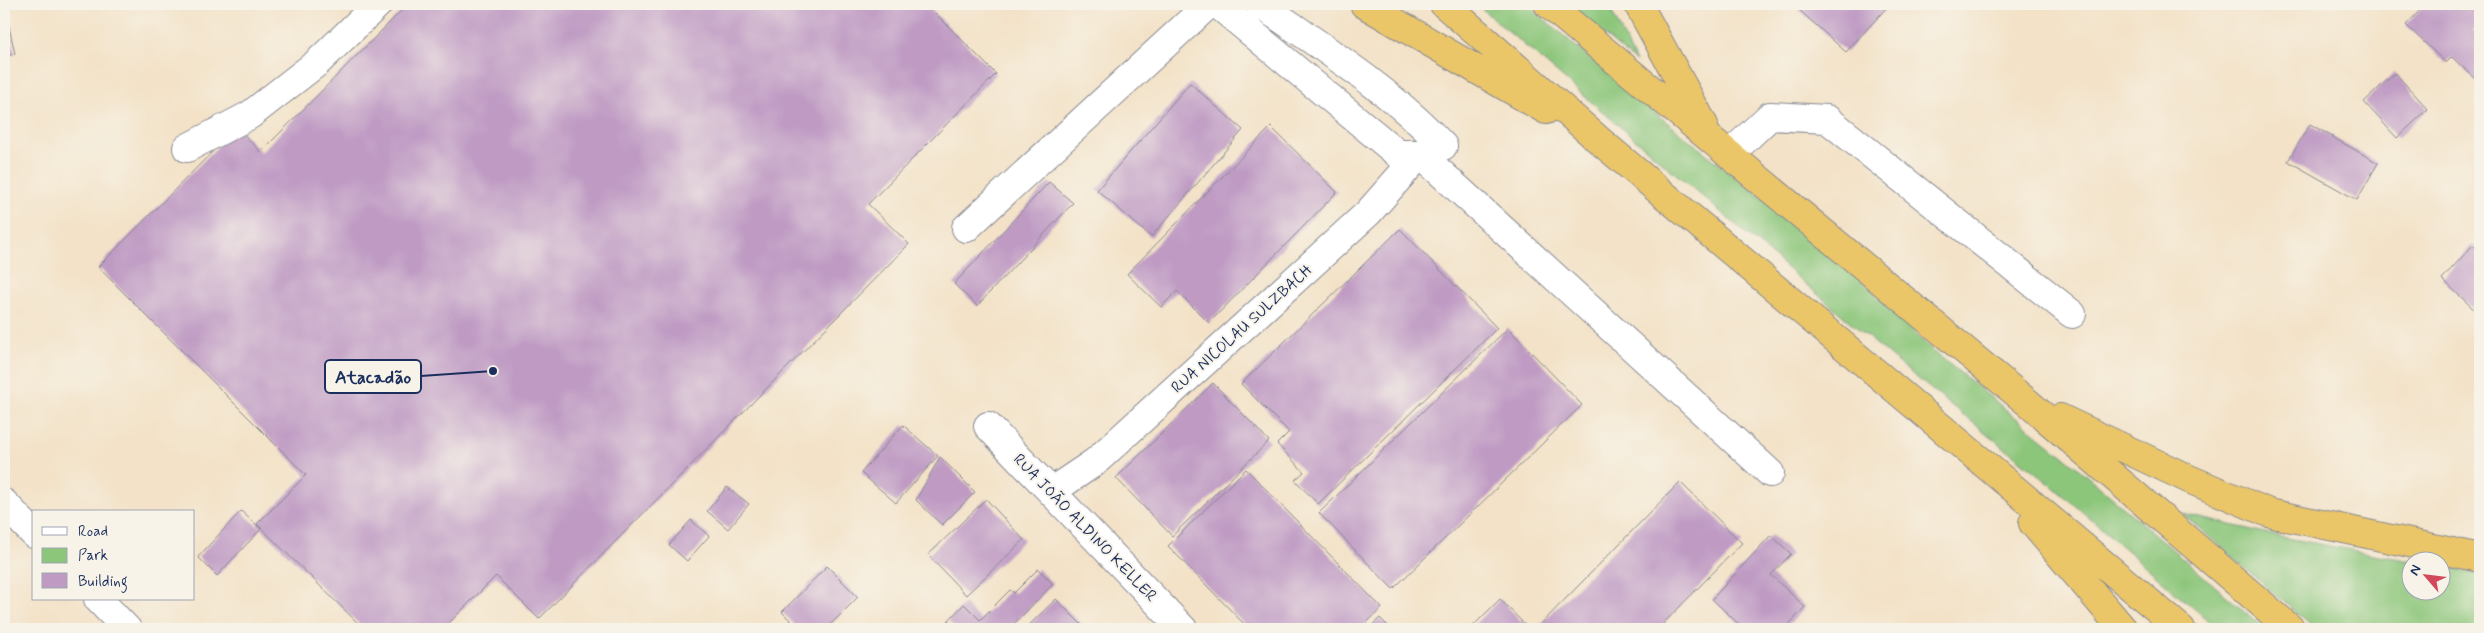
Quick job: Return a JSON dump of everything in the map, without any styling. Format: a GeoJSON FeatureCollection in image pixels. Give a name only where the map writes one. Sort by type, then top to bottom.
{"type":"FeatureCollection","features":[{"type":"Feature","properties":{"kind":"highway"},"geometry":{"type":"LineString","coordinates":[[1364,4],[1600,142]]}},
{"type":"Feature","properties":{"kind":"highway"},"geometry":{"type":"LineString","coordinates":[[1444,4],[1600,142],[2181,629]]}},
{"type":"Feature","properties":{"kind":"highway"},"geometry":{"type":"LineString","coordinates":[[1548,4],[2027,402],[2291,629]]}},
{"type":"Feature","properties":{"kind":"highway"},"geometry":{"type":"LineString","coordinates":[[1638,4],[1720,146]]}},
{"type":"Feature","properties":{"kind":"highway"},"geometry":{"type":"LineString","coordinates":[[2027,402],[2189,479],[2268,513],[2480,558]]}},
{"type":"Feature","properties":{"kind":"highway"},"geometry":{"type":"LineString","coordinates":[[1985,466],[2123,629]]}},
{"type":"Feature","properties":{"kind":"street"},"geometry":{"type":"LineString","coordinates":[[187,148],[250,115],[318,62],[378,4]]}},
{"type":"Feature","properties":{"kind":"street"},"geometry":{"type":"LineString","coordinates":[[966,228],[1209,4]]}},
{"type":"Feature","properties":{"kind":"street"},"geometry":{"type":"LineString","coordinates":[[1217,4],[1409,154],[1770,473]]}},
{"type":"Feature","properties":{"kind":"street"},"geometry":{"type":"LineString","coordinates":[[1260,4],[1358,74],[1425,127],[1443,146],[1409,154]]}},
{"type":"Feature","properties":{"kind":"street"},"geometry":{"type":"LineString","coordinates":[[1720,146],[1770,116],[1827,119],[2072,314]]}},
{"type":"Feature","properties":{"kind":"street","name":"RUA NICOLAU SULZBACH"},"geometry":{"type":"LineString","coordinates":[[1052,491],[1094,462],[1368,213],[1409,154]]}},
{"type":"Feature","properties":{"kind":"street","name":"RUA JOÃO ALDINO KELLER"},"geometry":{"type":"LineString","coordinates":[[988,426],[1183,629]]}},
{"type":"Feature","properties":{"kind":"street"},"geometry":{"type":"LineString","coordinates":[[4,503],[32,532]]}},
{"type":"Feature","properties":{"kind":"street"},"geometry":{"type":"LineString","coordinates":[[99,600],[127,629]]}},
{"type":"Feature","properties":{"kind":"green space"},"geometry":{"type":"Polygon","coordinates":[[[1476,4],[1527,4],[1631,94],[1844,263],[1933,351],[2066,458],[2265,629],[2218,629],[2050,484],[1902,366],[1476,4]]]}},
{"type":"Feature","properties":{"kind":"green space"},"geometry":{"type":"Polygon","coordinates":[[[1568,4],[1608,4],[1636,62],[1568,4]]]}},
{"type":"Feature","properties":{"kind":"green space"},"geometry":{"type":"Polygon","coordinates":[[[2183,514],[2287,538],[2402,559],[2402,600],[2452,600],[2452,569],[2480,574],[2480,629],[2315,629],[2183,514]]]}},
{"type":"Feature","properties":{"kind":"building"},"geometry":{"type":"Polygon","coordinates":[[[4,4],[15,54],[4,56],[4,4]]]}},
{"type":"Feature","properties":{"kind":"building"},"geometry":{"type":"Polygon","coordinates":[[[408,4],[926,4],[996,74],[868,204],[909,244],[539,619],[496,576],[443,629],[364,629],[257,524],[306,475],[98,267],[237,127],[261,152],[408,4]]]}},
{"type":"Feature","properties":{"kind":"building"},"geometry":{"type":"Polygon","coordinates":[[[1801,4],[1890,4],[1846,52],[1797,8],[1801,4]]]}},
{"type":"Feature","properties":{"kind":"building"},"geometry":{"type":"Polygon","coordinates":[[[2426,4],[2467,4],[2480,16],[2480,23],[2473,31],[2480,38],[2480,84],[2452,57],[2446,63],[2406,25],[2426,4]]]}},
{"type":"Feature","properties":{"kind":"building"},"geometry":{"type":"Polygon","coordinates":[[[2395,73],[2428,109],[2397,138],[2364,102],[2395,73]]]}},
{"type":"Feature","properties":{"kind":"building"},"geometry":{"type":"Polygon","coordinates":[[[1190,83],[1243,130],[1151,237],[1097,190],[1190,83]]]}},
{"type":"Feature","properties":{"kind":"building"},"geometry":{"type":"Polygon","coordinates":[[[2310,124],[2378,163],[2357,200],[2288,161],[2310,124]]]}},
{"type":"Feature","properties":{"kind":"building"},"geometry":{"type":"Polygon","coordinates":[[[1271,127],[1337,192],[1209,323],[1177,291],[1161,307],[1127,274],[1271,127]]]}},
{"type":"Feature","properties":{"kind":"building"},"geometry":{"type":"Polygon","coordinates":[[[1049,182],[1073,203],[977,306],[954,284],[1049,182]]]}},
{"type":"Feature","properties":{"kind":"building"},"geometry":{"type":"Polygon","coordinates":[[[1400,229],[1497,328],[1318,504],[1295,480],[1304,472],[1277,444],[1289,432],[1241,384],[1400,229]]]}},
{"type":"Feature","properties":{"kind":"building"},"geometry":{"type":"Polygon","coordinates":[[[2473,245],[2480,252],[2480,315],[2442,279],[2473,245]]]}},
{"type":"Feature","properties":{"kind":"building"},"geometry":{"type":"Polygon","coordinates":[[[1508,328],[1582,405],[1393,589],[1319,513],[1508,328]]]}},
{"type":"Feature","properties":{"kind":"building"},"geometry":{"type":"Polygon","coordinates":[[[1213,383],[1269,441],[1172,536],[1116,478],[1213,383]]]}},
{"type":"Feature","properties":{"kind":"building"},"geometry":{"type":"Polygon","coordinates":[[[903,425],[938,456],[896,503],[861,473],[903,425]]]}},
{"type":"Feature","properties":{"kind":"building"},"geometry":{"type":"Polygon","coordinates":[[[940,457],[975,492],[942,525],[916,500],[940,457]]]}},
{"type":"Feature","properties":{"kind":"building"},"geometry":{"type":"Polygon","coordinates":[[[1246,469],[1382,608],[1360,629],[1249,629],[1168,546],[1246,469]]]}},
{"type":"Feature","properties":{"kind":"building"},"geometry":{"type":"Polygon","coordinates":[[[1680,482],[1742,543],[1658,629],[1536,629],[1680,482]]]}},
{"type":"Feature","properties":{"kind":"building"},"geometry":{"type":"Polygon","coordinates":[[[727,487],[749,504],[728,529],[707,511],[727,487]]]}},
{"type":"Feature","properties":{"kind":"building"},"geometry":{"type":"Polygon","coordinates":[[[986,499],[1024,540],[966,595],[928,555],[986,499]]]}},
{"type":"Feature","properties":{"kind":"building"},"geometry":{"type":"Polygon","coordinates":[[[241,511],[261,529],[217,576],[198,557],[241,511]]]}},
{"type":"Feature","properties":{"kind":"building"},"geometry":{"type":"Polygon","coordinates":[[[691,520],[709,536],[687,561],[669,545],[691,520]]]}},
{"type":"Feature","properties":{"kind":"building"},"geometry":{"type":"Polygon","coordinates":[[[1771,535],[1791,554],[1771,575],[1805,607],[1785,629],[1744,629],[1712,599],[1771,535]]]}},
{"type":"Feature","properties":{"kind":"building"},"geometry":{"type":"Polygon","coordinates":[[[827,566],[858,597],[826,629],[799,629],[782,612],[827,566]]]}},
{"type":"Feature","properties":{"kind":"building"},"geometry":{"type":"Polygon","coordinates":[[[1038,569],[1053,584],[1009,629],[957,629],[948,621],[964,604],[980,620],[1010,590],[1014,593],[1038,569]]]}},
{"type":"Feature","properties":{"kind":"building"},"geometry":{"type":"Polygon","coordinates":[[[1056,599],[1086,629],[1025,629],[1056,599]]]}},
{"type":"Feature","properties":{"kind":"building"},"geometry":{"type":"Polygon","coordinates":[[[1500,599],[1529,629],[1470,629],[1500,599]]]}},
{"type":"Feature","properties":{"kind":"building"},"geometry":{"type":"Polygon","coordinates":[[[1380,618],[1391,629],[1368,629],[1380,618]]]}},
{"type":"Feature","properties":{"kind":"place","name":"Atacadão"},"geometry":{"type":"Point","coordinates":[493,371]}}]}
